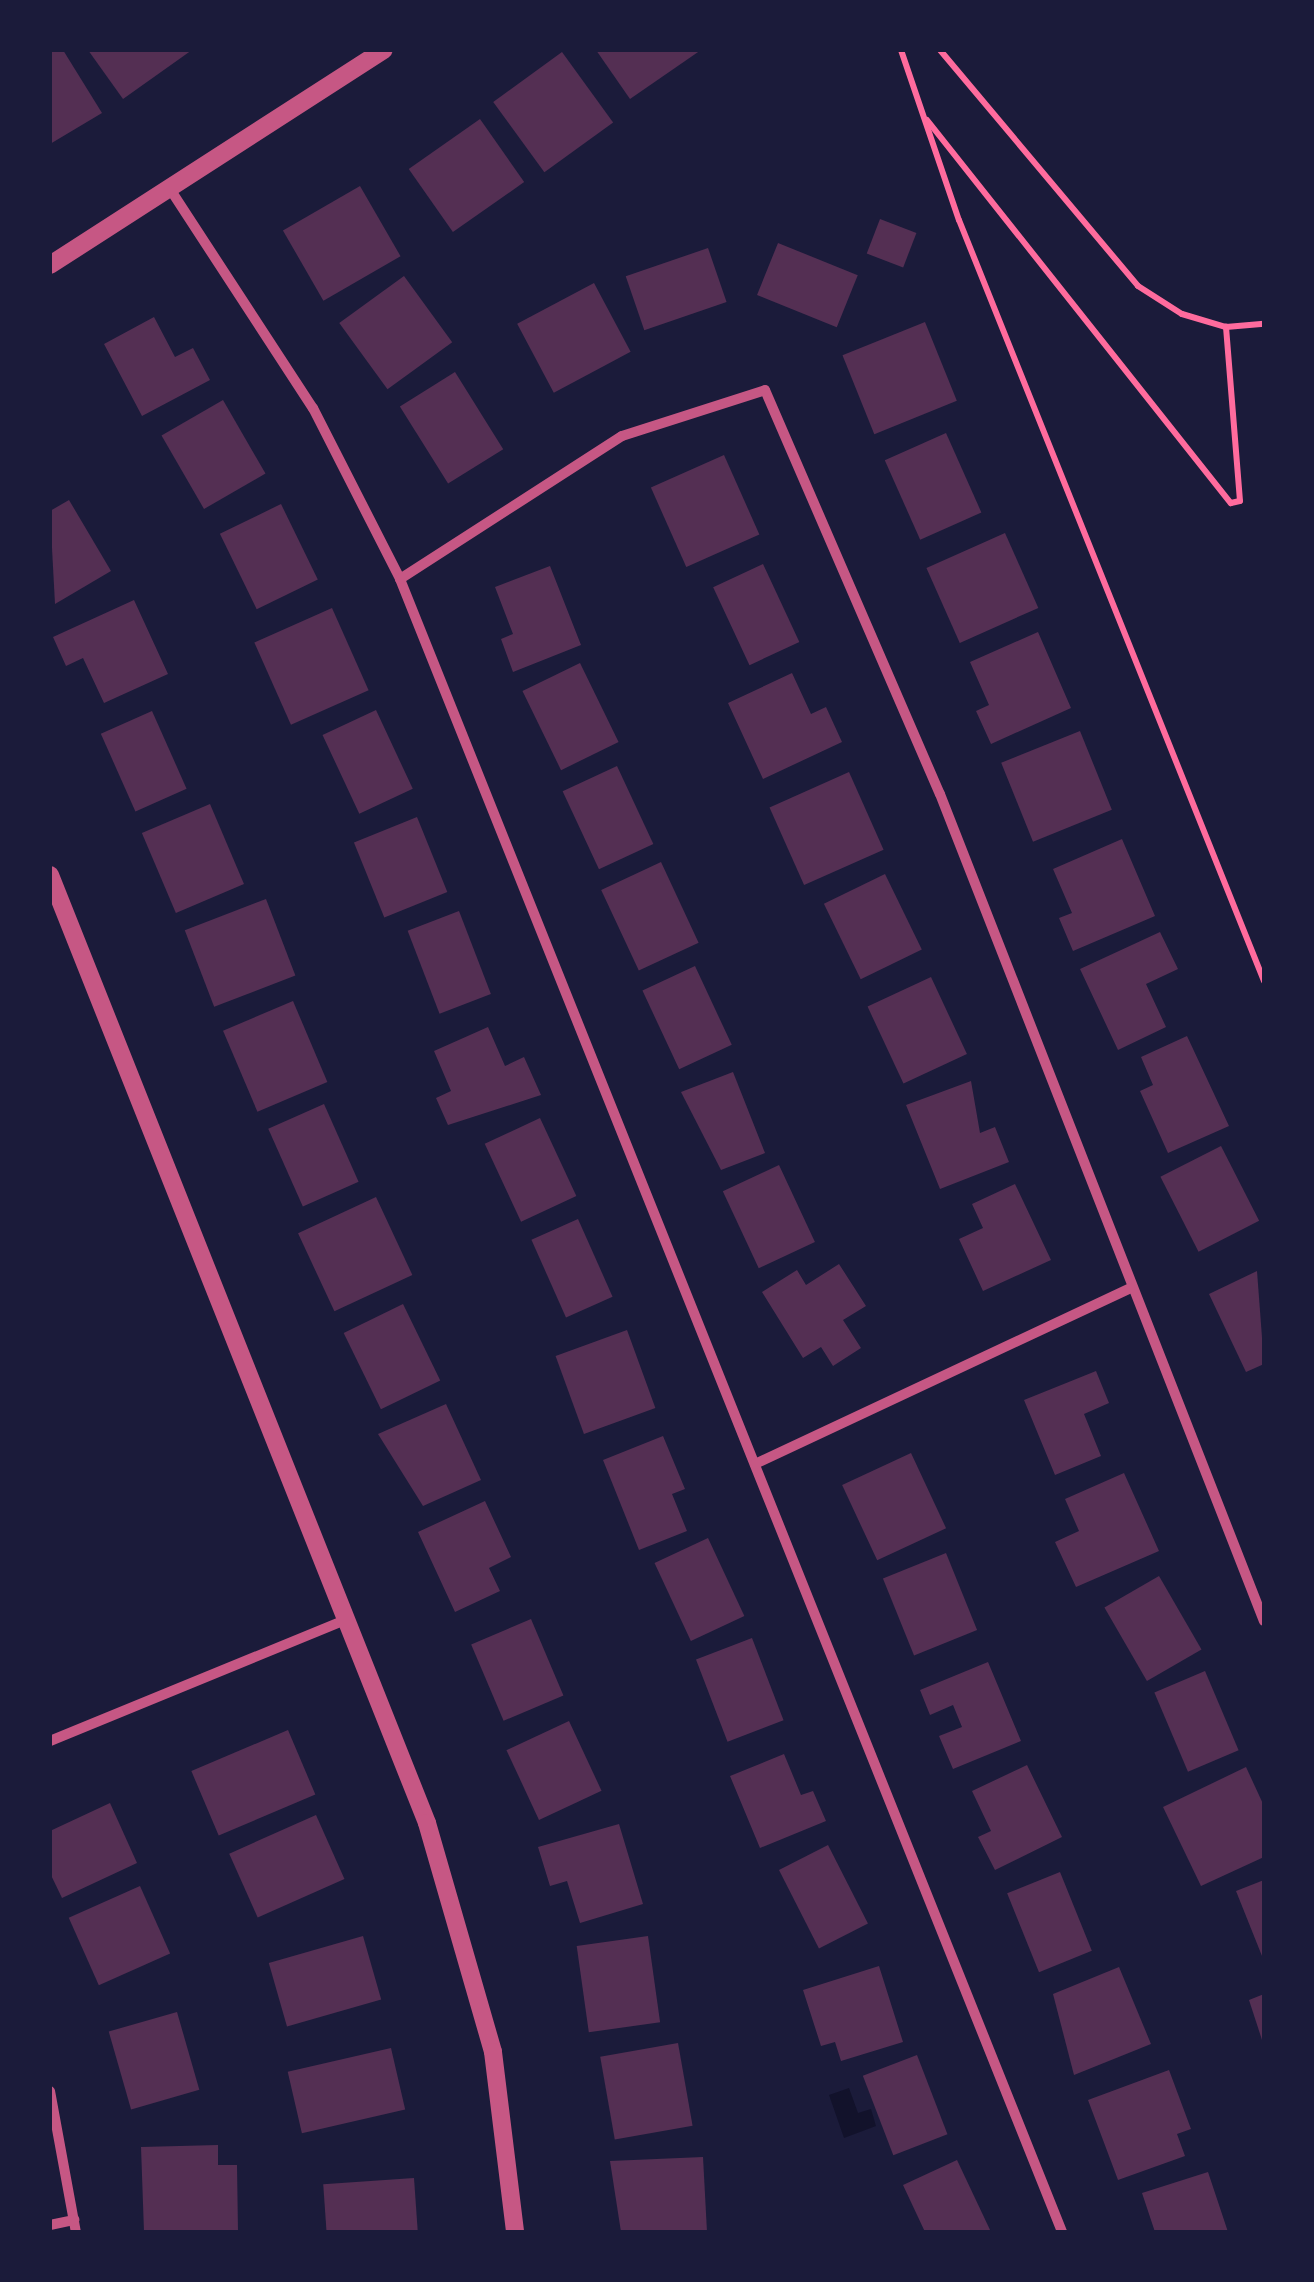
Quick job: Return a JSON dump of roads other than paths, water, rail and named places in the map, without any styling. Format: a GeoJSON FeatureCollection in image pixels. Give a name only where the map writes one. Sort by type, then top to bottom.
{"type":"FeatureCollection","features":[{"type":"Feature","properties":{"kind":"street"},"geometry":{"type":"LineString","coordinates":[[50,265],[384,50]]}},
{"type":"Feature","properties":{"kind":"street"},"geometry":{"type":"LineString","coordinates":[[170,188],[313,408],[400,579],[1062,2232]]}},
{"type":"Feature","properties":{"kind":"street"},"geometry":{"type":"LineString","coordinates":[[400,579],[622,436],[765,390],[940,794],[1130,1288],[1264,1621]]}},
{"type":"Feature","properties":{"kind":"street"},"geometry":{"type":"LineString","coordinates":[[50,875],[342,1620],[427,1823],[493,2052],[515,2232]]}},
{"type":"Feature","properties":{"kind":"street"},"geometry":{"type":"LineString","coordinates":[[756,1464],[1130,1288]]}},
{"type":"Feature","properties":{"kind":"street"},"geometry":{"type":"LineString","coordinates":[[50,1742],[342,1620]]}},
{"type":"Feature","properties":{"kind":"street"},"geometry":{"type":"LineString","coordinates":[[50,2091],[75,2226],[50,2225]]}}]}
